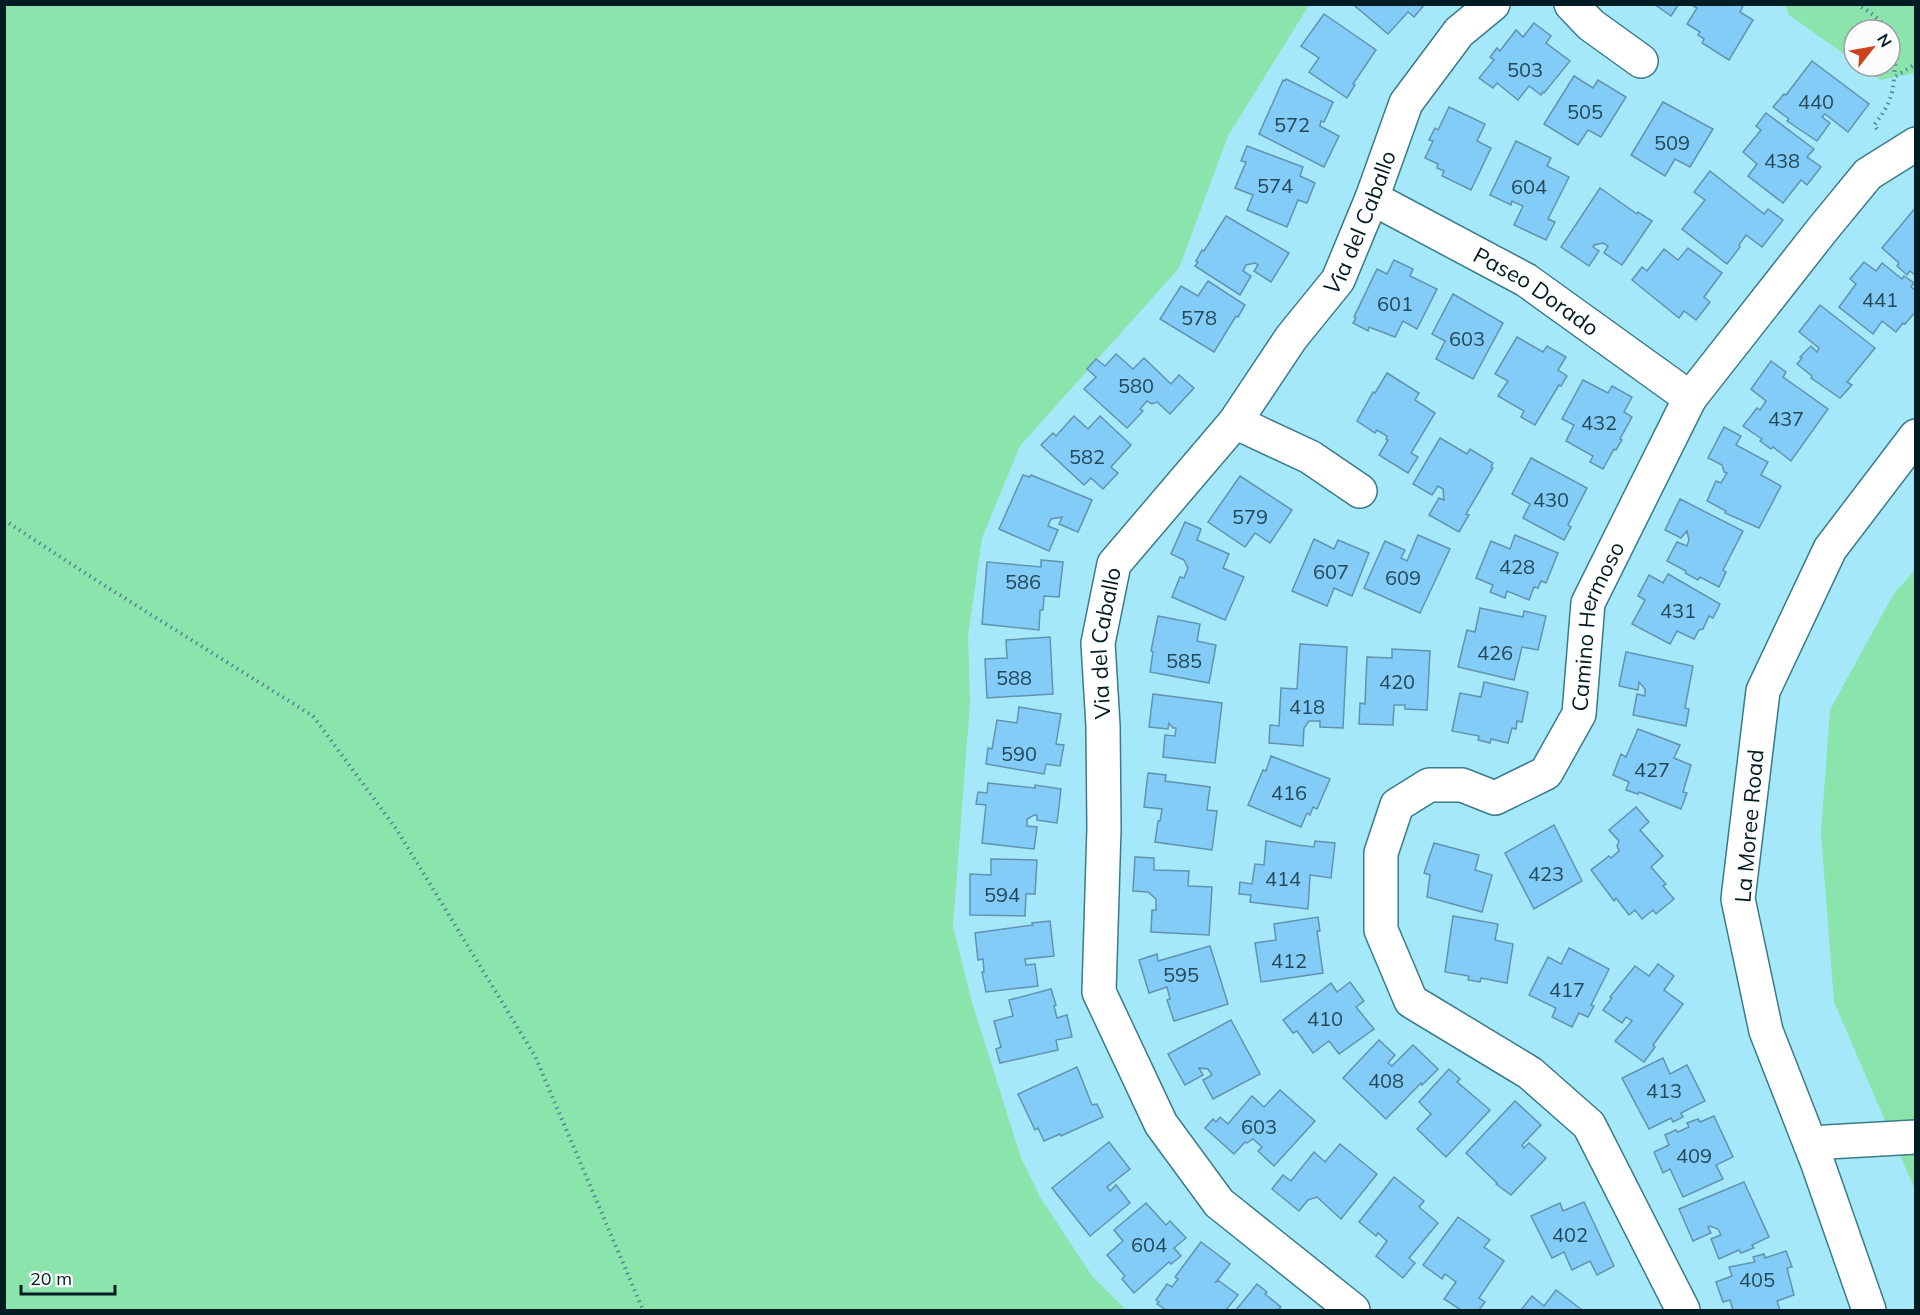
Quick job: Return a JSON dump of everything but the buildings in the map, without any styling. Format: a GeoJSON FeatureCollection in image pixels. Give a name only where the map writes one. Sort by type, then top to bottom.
{"type":"FeatureCollection","features":[{"type":"Feature","properties":{"kind":"street","name":"Via del Caballo"},"geometry":{"type":"LineString","coordinates":[[1353,1311],[1219,1203],[1161,1124],[1099,992],[1104,817],[1103,726],[1098,643],[1114,564],[1235,422],[1291,338],[1338,280],[1372,198],[1406,103],[1459,32],[1493,4]]}},
{"type":"Feature","properties":{"kind":"street"},"geometry":{"type":"LineString","coordinates":[[1571,4],[1591,25],[1641,61]]}},
{"type":"Feature","properties":{"kind":"street","name":"Camino Hermoso"},"geometry":{"type":"LineString","coordinates":[[1683,1311],[1589,1125],[1530,1073],[1411,1001],[1381,930],[1381,853],[1397,805],[1429,785],[1462,785],[1495,798],[1546,773],[1579,714],[1588,603],[1690,398],[1868,174],[1905,150]]}},
{"type":"Feature","properties":{"kind":"street","name":"Paseo Dorado"},"geometry":{"type":"LineString","coordinates":[[1372,198],[1526,280],[1690,398]]}},
{"type":"Feature","properties":{"kind":"street"},"geometry":{"type":"LineString","coordinates":[[1235,422],[1310,457],[1360,491]]}},
{"type":"Feature","properties":{"kind":"street","name":"La Moree Road"},"geometry":{"type":"LineString","coordinates":[[1869,1311],[1810,1143],[1766,1031],[1738,899],[1763,691],[1830,549],[1916,436]]}},
{"type":"Feature","properties":{"kind":"street"},"geometry":{"type":"LineString","coordinates":[[1810,1143],[1916,1137]]}},
{"type":"Feature","properties":{"kind":"path"},"geometry":{"type":"LineString","coordinates":[[1856,4],[1877,18]]}},
{"type":"Feature","properties":{"kind":"path"},"geometry":{"type":"LineString","coordinates":[[1902,72],[1916,64]]}},
{"type":"Feature","properties":{"kind":"path"},"geometry":{"type":"LineString","coordinates":[[1894,78],[1893,95],[1885,112],[1875,125],[1905,150]]}},
{"type":"Feature","properties":{"kind":"path"},"geometry":{"type":"LineString","coordinates":[[4,520],[313,716],[397,830],[535,1056],[643,1311]]}},
{"type":"Feature","properties":{"kind":"green space"},"geometry":{"type":"Polygon","coordinates":[[[5,5],[1309,5],[1228,136],[1179,268],[1020,446],[982,538],[968,636],[970,703],[953,926],[972,1002],[1021,1158],[1040,1197],[1092,1276],[1126,1310],[5,1310],[5,5]]]}},
{"type":"Feature","properties":{"kind":"green space"},"geometry":{"type":"Polygon","coordinates":[[[1785,5],[1915,5],[1915,73],[1902,76],[1902,18],[1842,18],[1842,53],[1789,15],[1785,5]]]}},
{"type":"Feature","properties":{"kind":"green space"},"geometry":{"type":"Polygon","coordinates":[[[1915,570],[1915,1190],[1834,1002],[1821,833],[1830,710],[1893,595],[1915,570]]]}}]}
